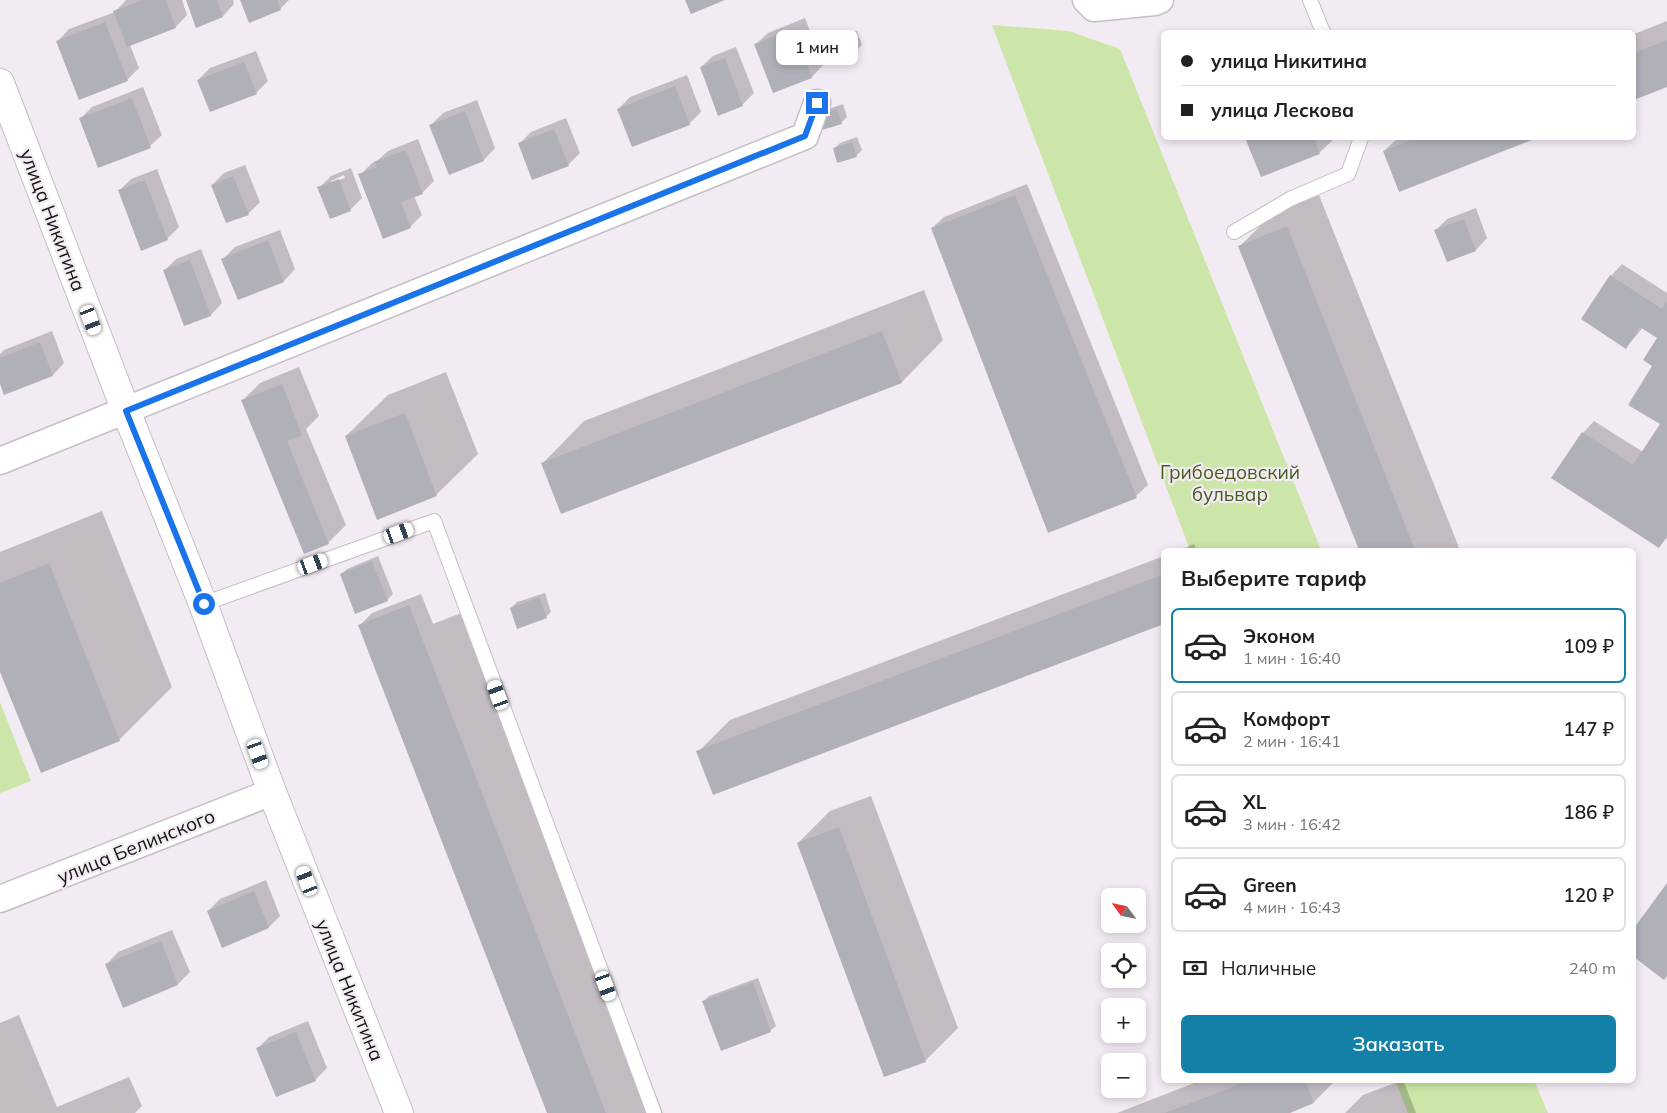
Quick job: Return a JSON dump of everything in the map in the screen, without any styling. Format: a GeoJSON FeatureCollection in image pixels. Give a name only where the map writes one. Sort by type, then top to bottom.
{"type":"FeatureCollection","features":[{"type":"Feature","properties":{"kind":"main road","name":"улица Никитина"},"geometry":{"type":"LineString","coordinates":[[0,83],[126,411],[204,604],[272,792],[399,1113]]}},
{"type":"Feature","properties":{"kind":"street"},"geometry":{"type":"LineString","coordinates":[[1090,4],[1160,0]]}},
{"type":"Feature","properties":{"kind":"street"},"geometry":{"type":"LineString","coordinates":[[0,461],[805,136],[817,103]]}},
{"type":"Feature","properties":{"kind":"street","name":"улица Белинского"},"geometry":{"type":"LineString","coordinates":[[0,900],[272,792]]}},
{"type":"Feature","properties":{"kind":"lane"},"geometry":{"type":"LineString","coordinates":[[1310,0],[1322,30]]}},
{"type":"Feature","properties":{"kind":"lane"},"geometry":{"type":"LineString","coordinates":[[1234,232],[1290,199],[1348,174],[1360,140]]}},
{"type":"Feature","properties":{"kind":"lane"},"geometry":{"type":"LineString","coordinates":[[204,604],[434,520],[654,1113]]}},
{"type":"Feature","properties":{"kind":"green space","name":"Грибоедовский бульвар"},"geometry":{"type":"Polygon","coordinates":[[[992,25],[1069,31],[1120,49],[1320,548],[1189,548],[992,25]]]}},
{"type":"Feature","properties":{"kind":"green space"},"geometry":{"type":"Polygon","coordinates":[[[0,702],[31,781],[0,793],[0,702]]]}},
{"type":"Feature","properties":{"kind":"green space"},"geometry":{"type":"Polygon","coordinates":[[[1396,1083],[1535,1083],[1548,1113],[1408,1113],[1396,1083]]]}},
{"type":"Feature","properties":{"kind":"building"},"geometry":{"type":"Polygon","coordinates":[[[142,0],[166,0],[176,28],[127,47],[113,11],[142,0]]]}},
{"type":"Feature","properties":{"kind":"building"},"geometry":{"type":"Polygon","coordinates":[[[186,0],[217,0],[223,17],[196,28],[186,0]]]}},
{"type":"Feature","properties":{"kind":"building"},"geometry":{"type":"Polygon","coordinates":[[[240,0],[277,0],[281,10],[249,23],[240,0]]]}},
{"type":"Feature","properties":{"kind":"building"},"geometry":{"type":"Polygon","coordinates":[[[685,0],[725,0],[691,14],[685,0]]]}},
{"type":"Feature","properties":{"kind":"building"},"geometry":{"type":"Polygon","coordinates":[[[105,22],[128,81],[79,100],[56,41],[105,22]]]}},
{"type":"Feature","properties":{"kind":"building"},"geometry":{"type":"Polygon","coordinates":[[[793,29],[812,78],[773,93],[754,44],[793,29]]]}},
{"type":"Feature","properties":{"kind":"building"},"geometry":{"type":"Polygon","coordinates":[[[851,36],[857,52],[835,60],[829,44],[851,36]]]}},
{"type":"Feature","properties":{"kind":"building"},"geometry":{"type":"Polygon","coordinates":[[[1667,40],[1667,87],[1636,99],[1636,52],[1667,40]]]}},
{"type":"Feature","properties":{"kind":"building"},"geometry":{"type":"Polygon","coordinates":[[[725,58],[743,106],[718,116],[700,67],[725,58]]]}},
{"type":"Feature","properties":{"kind":"building"},"geometry":{"type":"Polygon","coordinates":[[[244,62],[257,94],[210,112],[197,80],[244,62]]]}},
{"type":"Feature","properties":{"kind":"building"},"geometry":{"type":"Polygon","coordinates":[[[675,86],[690,125],[632,147],[617,109],[675,86]]]}},
{"type":"Feature","properties":{"kind":"building"},"geometry":{"type":"Polygon","coordinates":[[[132,98],[151,148],[98,168],[79,118],[132,98]]]}},
{"type":"Feature","properties":{"kind":"building"},"geometry":{"type":"Polygon","coordinates":[[[837,109],[842,124],[822,130],[818,115],[837,109]]]}},
{"type":"Feature","properties":{"kind":"building"},"geometry":{"type":"Polygon","coordinates":[[[465,111],[484,161],[449,175],[429,125],[465,111]]]}},
{"type":"Feature","properties":{"kind":"building"},"geometry":{"type":"Polygon","coordinates":[[[554,129],[569,166],[532,180],[518,143],[554,129]]]}},
{"type":"Feature","properties":{"kind":"building"},"geometry":{"type":"Polygon","coordinates":[[[1246,140],[1315,140],[1320,154],[1261,177],[1246,140]]]}},
{"type":"Feature","properties":{"kind":"building"},"geometry":{"type":"Polygon","coordinates":[[[1412,140],[1532,140],[1399,192],[1383,151],[1412,140]]]}},
{"type":"Feature","properties":{"kind":"building"},"geometry":{"type":"Polygon","coordinates":[[[852,142],[857,157],[837,163],[833,148],[852,142]]]}},
{"type":"Feature","properties":{"kind":"building"},"geometry":{"type":"Polygon","coordinates":[[[406,150],[423,194],[401,202],[411,228],[383,239],[358,174],[377,167],[374,162],[406,150]]]}},
{"type":"Feature","properties":{"kind":"building"},"geometry":{"type":"Polygon","coordinates":[[[233,176],[249,215],[226,223],[211,185],[233,176]]]}},
{"type":"Feature","properties":{"kind":"building"},"geometry":{"type":"Polygon","coordinates":[[[339,179],[351,211],[330,219],[317,187],[339,179]]]}},
{"type":"Feature","properties":{"kind":"building"},"geometry":{"type":"Polygon","coordinates":[[[145,180],[168,240],[141,251],[118,190],[145,180]]]}},
{"type":"Feature","properties":{"kind":"building"},"geometry":{"type":"Polygon","coordinates":[[[1015,195],[1137,498],[1048,533],[931,228],[1015,195]]]}},
{"type":"Feature","properties":{"kind":"building"},"geometry":{"type":"Polygon","coordinates":[[[1464,219],[1476,251],[1447,262],[1434,230],[1464,219]]]}},
{"type":"Feature","properties":{"kind":"building"},"geometry":{"type":"Polygon","coordinates":[[[1287,226],[1414,548],[1358,548],[1238,246],[1287,226]]]}},
{"type":"Feature","properties":{"kind":"building"},"geometry":{"type":"Polygon","coordinates":[[[268,240],[284,282],[238,300],[221,259],[268,240]]]}},
{"type":"Feature","properties":{"kind":"building"},"geometry":{"type":"Polygon","coordinates":[[[190,260],[211,316],[184,326],[163,270],[190,260]]]}},
{"type":"Feature","properties":{"kind":"building"},"geometry":{"type":"Polygon","coordinates":[[[1610,275],[1662,309],[1667,301],[1667,536],[1659,548],[1551,478],[1582,432],[1633,465],[1660,424],[1628,405],[1652,366],[1643,360],[1657,338],[1640,327],[1626,349],[1581,319],[1610,275]]]}},
{"type":"Feature","properties":{"kind":"building"},"geometry":{"type":"Polygon","coordinates":[[[882,331],[902,383],[561,514],[541,463],[882,331]]]}},
{"type":"Feature","properties":{"kind":"building"},"geometry":{"type":"Polygon","coordinates":[[[40,342],[53,376],[4,395],[0,384],[0,358],[40,342]]]}},
{"type":"Feature","properties":{"kind":"building"},"geometry":{"type":"Polygon","coordinates":[[[282,384],[302,435],[287,441],[329,544],[304,554],[241,400],[282,384]]]}},
{"type":"Feature","properties":{"kind":"building"},"geometry":{"type":"Polygon","coordinates":[[[405,413],[437,496],[377,520],[345,436],[405,413]]]}},
{"type":"Feature","properties":{"kind":"building"},"geometry":{"type":"Polygon","coordinates":[[[372,561],[388,601],[355,614],[340,574],[372,561]]]}},
{"type":"Feature","properties":{"kind":"building"},"geometry":{"type":"Polygon","coordinates":[[[49,563],[120,741],[41,773],[0,672],[0,583],[49,563]]]}},
{"type":"Feature","properties":{"kind":"building"},"geometry":{"type":"Polygon","coordinates":[[[1161,575],[1161,625],[713,795],[696,751],[1161,575]]]}},
{"type":"Feature","properties":{"kind":"building"},"geometry":{"type":"Polygon","coordinates":[[[539,597],[547,618],[517,629],[510,608],[539,597]]]}},
{"type":"Feature","properties":{"kind":"building"},"geometry":{"type":"Polygon","coordinates":[[[409,605],[606,1113],[547,1113],[358,625],[409,605]]]}},
{"type":"Feature","properties":{"kind":"building"},"geometry":{"type":"Polygon","coordinates":[[[839,827],[926,1062],[884,1077],[797,843],[839,827]]]}},
{"type":"Feature","properties":{"kind":"building"},"geometry":{"type":"Polygon","coordinates":[[[1667,883],[1667,976],[1664,980],[1636,959],[1636,925],[1667,883]]]}},
{"type":"Feature","properties":{"kind":"building"},"geometry":{"type":"Polygon","coordinates":[[[254,891],[269,928],[222,948],[207,911],[254,891]]]}},
{"type":"Feature","properties":{"kind":"building"},"geometry":{"type":"Polygon","coordinates":[[[161,941],[178,985],[123,1008],[105,964],[161,941]]]}},
{"type":"Feature","properties":{"kind":"building"},"geometry":{"type":"Polygon","coordinates":[[[753,982],[771,1032],[721,1051],[702,1001],[753,982]]]}},
{"type":"Feature","properties":{"kind":"building"},"geometry":{"type":"Polygon","coordinates":[[[296,1032],[316,1081],[276,1097],[256,1048],[296,1032]]]}},
{"type":"Feature","properties":{"kind":"building"},"geometry":{"type":"Polygon","coordinates":[[[1242,1083],[1306,1083],[1314,1103],[1290,1113],[1165,1113],[1242,1083]]]}},
{"type":"Feature","properties":{"kind":"route"},"geometry":{"type":"LineString","coordinates":[[204,604],[126,411],[805,136],[817,103]]}}]}
